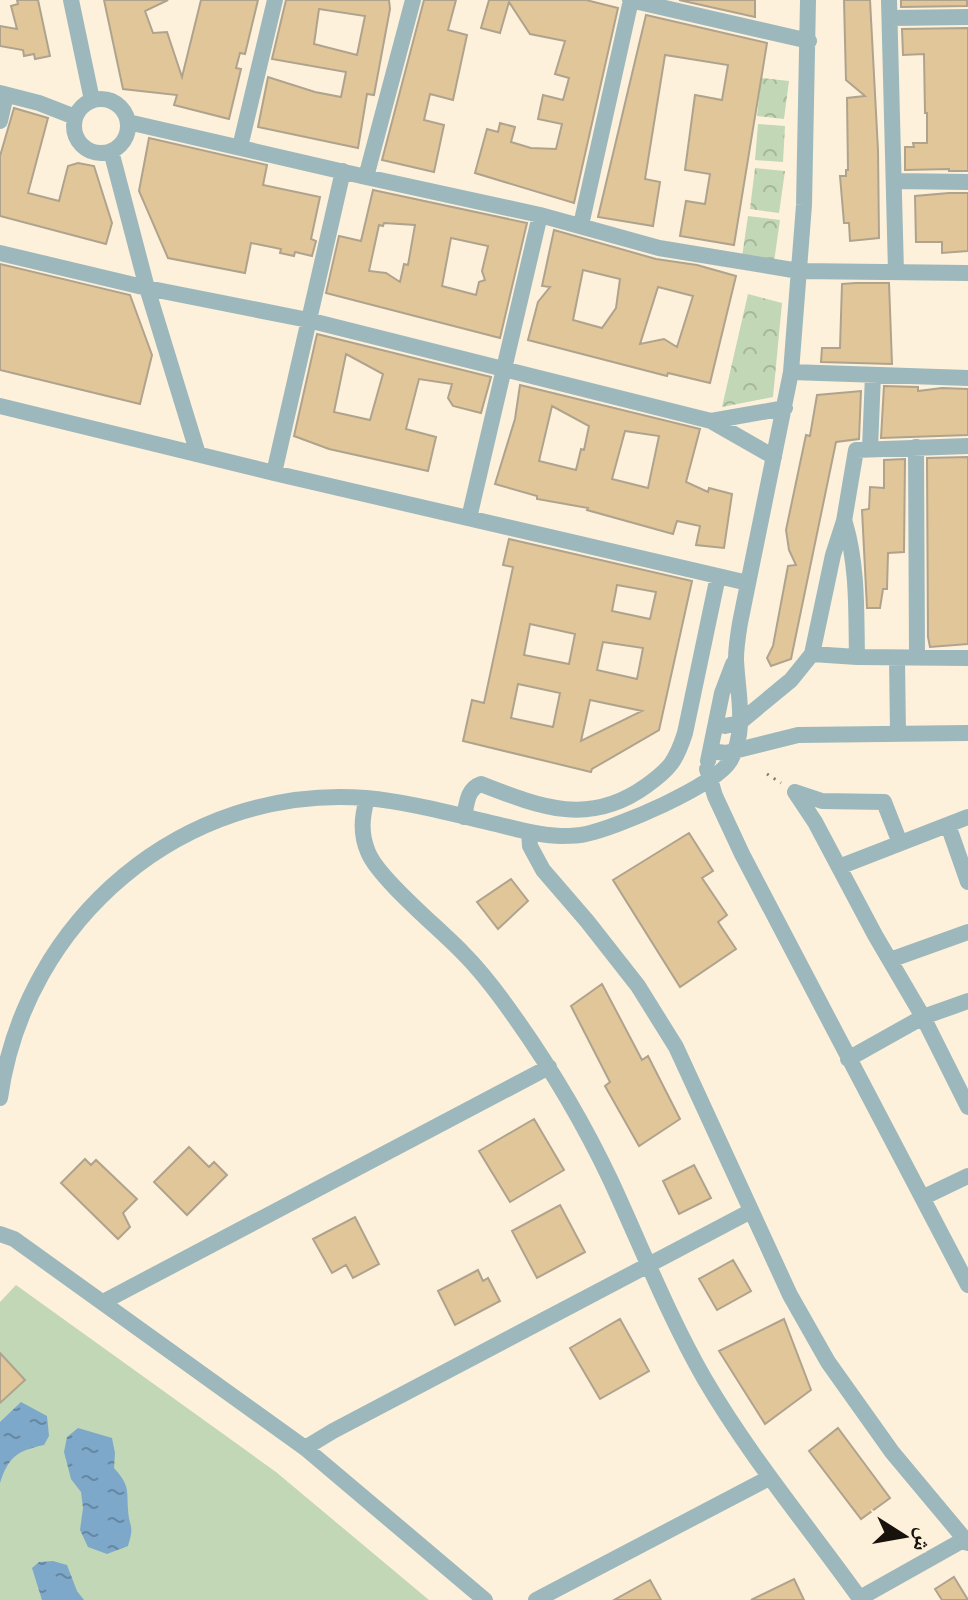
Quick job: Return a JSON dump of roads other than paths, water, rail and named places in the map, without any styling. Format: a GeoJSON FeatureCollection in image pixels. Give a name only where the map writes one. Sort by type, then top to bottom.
{"type":"FeatureCollection","features":[{"type":"Feature","properties":{"kind":"street"},"geometry":{"type":"LineString","coordinates":[[71,0],[92,100]]}},
{"type":"Feature","properties":{"kind":"street"},"geometry":{"type":"LineString","coordinates":[[240,147],[275,0]]}},
{"type":"Feature","properties":{"kind":"street"},"geometry":{"type":"LineString","coordinates":[[366,177],[413,0]]}},
{"type":"Feature","properties":{"kind":"street"},"geometry":{"type":"LineString","coordinates":[[581,225],[631,0],[809,41]]}},
{"type":"Feature","properties":{"kind":"street"},"geometry":{"type":"LineString","coordinates":[[808,0],[804,205],[791,372],[736,655],[722,693],[706,778],[742,854],[968,1285]]}},
{"type":"Feature","properties":{"kind":"street"},"geometry":{"type":"LineString","coordinates":[[889,0],[896,272]]}},
{"type":"Feature","properties":{"kind":"street"},"geometry":{"type":"LineString","coordinates":[[890,18],[968,17]]}},
{"type":"Feature","properties":{"kind":"street"},"geometry":{"type":"LineString","coordinates":[[0,121],[3,94],[75,117]]}},
{"type":"Feature","properties":{"kind":"street"},"geometry":{"type":"LineString","coordinates":[[104,98],[124,110],[128,122],[127,134],[121,145],[111,151],[99,153],[87,149],[78,141],[74,129],[75,117],[81,106],[92,100],[104,98]]}},
{"type":"Feature","properties":{"kind":"street"},"geometry":{"type":"LineString","coordinates":[[128,122],[540,215],[659,248],[799,271],[968,273]]}},
{"type":"Feature","properties":{"kind":"street"},"geometry":{"type":"LineString","coordinates":[[111,151],[147,288],[198,454]]}},
{"type":"Feature","properties":{"kind":"street"},"geometry":{"type":"LineString","coordinates":[[274,473],[343,171]]}},
{"type":"Feature","properties":{"kind":"street"},"geometry":{"type":"LineString","coordinates":[[894,181],[968,182]]}},
{"type":"Feature","properties":{"kind":"street"},"geometry":{"type":"LineString","coordinates":[[469,518],[540,215]]}},
{"type":"Feature","properties":{"kind":"street"},"geometry":{"type":"LineString","coordinates":[[0,253],[147,288],[308,320],[711,421],[774,457]]}},
{"type":"Feature","properties":{"kind":"street"},"geometry":{"type":"LineString","coordinates":[[791,372],[968,378]]}},
{"type":"Feature","properties":{"kind":"street"},"geometry":{"type":"LineString","coordinates":[[870,448],[873,375]]}},
{"type":"Feature","properties":{"kind":"street"},"geometry":{"type":"LineString","coordinates":[[0,406],[748,583]]}},
{"type":"Feature","properties":{"kind":"street"},"geometry":{"type":"LineString","coordinates":[[711,421],[785,408]]}},
{"type":"Feature","properties":{"kind":"street"},"geometry":{"type":"LineString","coordinates":[[716,723],[725,726],[739,723],[791,680],[812,654],[833,555],[844,521],[856,450],[968,446]]}},
{"type":"Feature","properties":{"kind":"street"},"geometry":{"type":"LineString","coordinates":[[916,447],[917,657]]}},
{"type":"Feature","properties":{"kind":"street"},"geometry":{"type":"LineString","coordinates":[[844,521],[853,560],[857,657]]}},
{"type":"Feature","properties":{"kind":"street"},"geometry":{"type":"LineString","coordinates":[[464,817],[469,793],[481,784],[544,806],[583,811],[614,806],[667,772],[678,755],[685,733],[718,576]]}},
{"type":"Feature","properties":{"kind":"street"},"geometry":{"type":"LineString","coordinates":[[812,654],[968,658]]}},
{"type":"Feature","properties":{"kind":"street"},"geometry":{"type":"LineString","coordinates":[[0,1098],[18,1027],[42,969],[85,912],[124,874],[170,843],[252,809],[330,796],[419,805],[529,832],[558,836],[585,835],[624,823],[727,766],[735,752],[739,723],[736,655]]}},
{"type":"Feature","properties":{"kind":"street"},"geometry":{"type":"LineString","coordinates":[[897,658],[898,734]]}},
{"type":"Feature","properties":{"kind":"street"},"geometry":{"type":"LineString","coordinates":[[710,751],[720,754],[735,752],[798,735],[968,733]]}},
{"type":"Feature","properties":{"kind":"street"},"geometry":{"type":"LineString","coordinates":[[900,843],[884,802],[822,801],[795,792],[961,1078],[967,1103]]}},
{"type":"Feature","properties":{"kind":"street"},"geometry":{"type":"LineString","coordinates":[[367,798],[362,832],[369,855],[388,879],[465,955],[514,1016],[549,1067],[580,1120],[704,1377],[769,1478],[860,1599],[966,1541],[892,1452],[828,1362],[790,1295],[676,1047],[638,986],[543,870],[530,846],[529,832]]}},
{"type":"Feature","properties":{"kind":"street"},"geometry":{"type":"LineString","coordinates":[[839,867],[968,817]]}},
{"type":"Feature","properties":{"kind":"street"},"geometry":{"type":"LineString","coordinates":[[948,825],[968,882]]}},
{"type":"Feature","properties":{"kind":"street"},"geometry":{"type":"LineString","coordinates":[[890,960],[968,932]]}},
{"type":"Feature","properties":{"kind":"street"},"geometry":{"type":"LineString","coordinates":[[848,1059],[923,1017],[968,1001]]}},
{"type":"Feature","properties":{"kind":"street"},"geometry":{"type":"LineString","coordinates":[[103,1302],[549,1067]]}},
{"type":"Feature","properties":{"kind":"street"},"geometry":{"type":"LineString","coordinates":[[924,1197],[968,1176]]}},
{"type":"Feature","properties":{"kind":"street"},"geometry":{"type":"LineString","coordinates":[[305,1448],[751,1211]]}},
{"type":"Feature","properties":{"kind":"street"},"geometry":{"type":"LineString","coordinates":[[0,1234],[14,1239],[305,1448],[485,1600]]}},
{"type":"Feature","properties":{"kind":"street"},"geometry":{"type":"LineString","coordinates":[[536,1600],[769,1478]]}},
{"type":"Feature","properties":{"kind":"water"},"geometry":{"type":"Polygon","coordinates":[[[21,1402],[47,1416],[49,1436],[44,1445],[15,1456],[0,1483],[0,1422],[21,1402]]]}},
{"type":"Feature","properties":{"kind":"water"},"geometry":{"type":"Polygon","coordinates":[[[78,1428],[112,1438],[114,1468],[126,1487],[130,1539],[128,1546],[107,1554],[88,1547],[80,1530],[83,1508],[81,1492],[71,1479],[64,1452],[67,1437],[78,1428]]]}},
{"type":"Feature","properties":{"kind":"water"},"geometry":{"type":"Polygon","coordinates":[[[53,1561],[67,1565],[84,1600],[42,1600],[32,1568],[39,1562],[53,1561]]]}}]}
